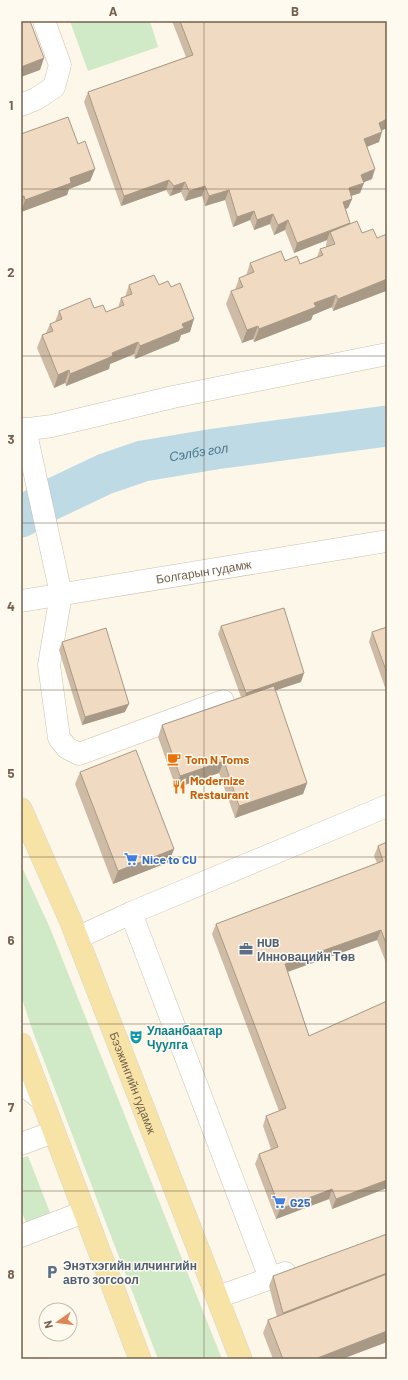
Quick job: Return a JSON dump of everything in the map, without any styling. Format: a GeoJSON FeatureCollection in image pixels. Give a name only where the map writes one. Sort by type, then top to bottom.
{"type":"FeatureCollection","features":[{"type":"Feature","properties":{"kind":"main road","name":"Бээжингийн гудамж"},"geometry":{"type":"LineString","coordinates":[[21,809],[74,930],[241,1359]]}},
{"type":"Feature","properties":{"kind":"main road"},"geometry":{"type":"LineString","coordinates":[[21,1044],[140,1359]]}},
{"type":"Feature","properties":{"kind":"street"},"geometry":{"type":"LineString","coordinates":[[21,105],[36,99],[54,87],[60,65],[44,21]]}},
{"type":"Feature","properties":{"kind":"street"},"geometry":{"type":"LineString","coordinates":[[223,701],[78,754],[67,748],[59,738],[49,665],[61,594],[25,436],[52,426],[173,397],[387,354]]}},
{"type":"Feature","properties":{"kind":"street","name":"Болгарын гудамж"},"geometry":{"type":"LineString","coordinates":[[21,601],[387,541]]}},
{"type":"Feature","properties":{"kind":"street"},"geometry":{"type":"LineString","coordinates":[[74,930],[131,913],[369,812],[387,806]]}},
{"type":"Feature","properties":{"kind":"street"},"geometry":{"type":"LineString","coordinates":[[131,913],[270,1278]]}},
{"type":"Feature","properties":{"kind":"street"},"geometry":{"type":"LineString","coordinates":[[21,1083],[41,1099]]}},
{"type":"Feature","properties":{"kind":"street"},"geometry":{"type":"LineString","coordinates":[[21,1144],[53,1132]]}},
{"type":"Feature","properties":{"kind":"street"},"geometry":{"type":"LineString","coordinates":[[21,1236],[84,1212]]}},
{"type":"Feature","properties":{"kind":"street"},"geometry":{"type":"LineString","coordinates":[[218,1297],[307,1265]]}},
{"type":"Feature","properties":{"kind":"green space"},"geometry":{"type":"Polygon","coordinates":[[[70,21],[150,21],[158,47],[88,71],[70,21]]]}},
{"type":"Feature","properties":{"kind":"green space"},"geometry":{"type":"Polygon","coordinates":[[[21,865],[50,928],[222,1359],[158,1359],[33,1032],[21,996],[21,865]]]}},
{"type":"Feature","properties":{"kind":"green space"},"geometry":{"type":"Polygon","coordinates":[[[28,1156],[51,1215],[27,1225],[21,1210],[21,1158],[28,1156]]]}},
{"type":"Feature","properties":{"kind":"building"},"geometry":{"type":"Polygon","coordinates":[[[21,21],[30,21],[44,58],[21,67],[21,21]]]}},
{"type":"Feature","properties":{"kind":"building"},"geometry":{"type":"Polygon","coordinates":[[[180,21],[387,21],[387,119],[379,123],[382,132],[364,139],[375,169],[361,175],[364,183],[349,188],[352,199],[343,202],[350,223],[297,243],[288,220],[278,225],[273,214],[257,220],[254,211],[237,217],[229,190],[209,196],[205,186],[189,191],[185,182],[174,186],[169,180],[124,196],[88,92],[193,55],[180,21]]]}},
{"type":"Feature","properties":{"kind":"building"},"geometry":{"type":"Polygon","coordinates":[[[68,117],[78,144],[85,141],[95,169],[70,178],[71,183],[25,200],[24,196],[21,197],[21,134],[68,117]]]}},
{"type":"Feature","properties":{"kind":"building"},"geometry":{"type":"Polygon","coordinates":[[[357,221],[362,233],[373,229],[377,238],[387,234],[387,279],[338,299],[336,295],[314,303],[316,307],[259,329],[258,326],[247,330],[231,291],[243,287],[239,278],[254,272],[250,263],[281,251],[285,261],[297,256],[300,264],[323,255],[320,249],[335,244],[330,232],[357,221]]]}},
{"type":"Feature","properties":{"kind":"building"},"geometry":{"type":"Polygon","coordinates":[[[154,275],[159,285],[168,281],[171,287],[180,283],[194,319],[182,324],[184,328],[140,346],[138,342],[112,353],[113,356],[70,374],[69,370],[58,375],[42,335],[53,331],[50,324],[62,319],[59,311],[90,298],[94,308],[103,305],[106,312],[124,305],[121,298],[132,294],[129,285],[154,275]]]}},
{"type":"Feature","properties":{"kind":"building"},"geometry":{"type":"Polygon","coordinates":[[[284,608],[304,673],[246,693],[221,626],[284,608]]]}},
{"type":"Feature","properties":{"kind":"building"},"geometry":{"type":"Polygon","coordinates":[[[387,627],[387,673],[372,632],[387,627]]]}},
{"type":"Feature","properties":{"kind":"building"},"geometry":{"type":"Polygon","coordinates":[[[106,628],[129,704],[85,717],[62,642],[106,628]]]}},
{"type":"Feature","properties":{"kind":"building"},"geometry":{"type":"Polygon","coordinates":[[[274,686],[307,783],[239,806],[224,761],[180,776],[162,725],[274,686]]]}},
{"type":"Feature","properties":{"kind":"building"},"geometry":{"type":"Polygon","coordinates":[[[136,750],[174,849],[118,871],[80,772],[136,750]]]}},
{"type":"Feature","properties":{"kind":"building"},"geometry":{"type":"Polygon","coordinates":[[[387,842],[387,946],[381,930],[285,964],[309,1036],[387,1001],[387,1180],[336,1199],[332,1189],[280,1209],[259,1154],[278,1147],[266,1116],[286,1108],[216,924],[383,861],[378,846],[387,842]]]}},
{"type":"Feature","properties":{"kind":"building"},"geometry":{"type":"Polygon","coordinates":[[[387,1234],[387,1273],[283,1313],[273,1276],[387,1234]]]}},
{"type":"Feature","properties":{"kind":"building"},"geometry":{"type":"Polygon","coordinates":[[[387,1274],[387,1331],[315,1359],[283,1359],[268,1320],[387,1274]]]}},
{"type":"Feature","properties":{"kind":"waterway","name":"Сэлбэ гол"},"geometry":{"type":"LineString","coordinates":[[21,517],[46,502],[105,474],[143,461],[215,449],[387,426]]}},
{"type":"Feature","properties":{"kind":"place","name":"Tom N Toms"},"geometry":{"type":"Point","coordinates":[174,759]}},
{"type":"Feature","properties":{"kind":"place","name":"Modernize Restaurant"},"geometry":{"type":"Point","coordinates":[179,787]}},
{"type":"Feature","properties":{"kind":"place","name":"Nice to CU"},"geometry":{"type":"Point","coordinates":[131,859]}},
{"type":"Feature","properties":{"kind":"place","name":"HUB Инновацийн Төв"},"geometry":{"type":"Point","coordinates":[246,949]}},
{"type":"Feature","properties":{"kind":"place","name":"Улаанбаатар Чуулга"},"geometry":{"type":"Point","coordinates":[136,1037]}},
{"type":"Feature","properties":{"kind":"place","name":"G25"},"geometry":{"type":"Point","coordinates":[279,1202]}},
{"type":"Feature","properties":{"kind":"place","name":"Энэтхэгийн илчингийн авто зогсоол"},"geometry":{"type":"Point","coordinates":[52,1272]}}]}
